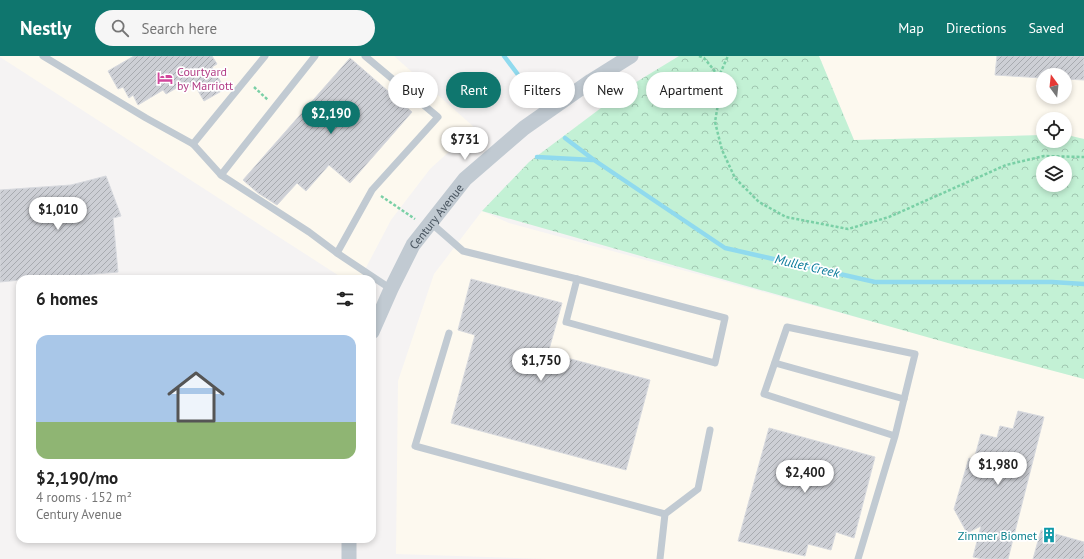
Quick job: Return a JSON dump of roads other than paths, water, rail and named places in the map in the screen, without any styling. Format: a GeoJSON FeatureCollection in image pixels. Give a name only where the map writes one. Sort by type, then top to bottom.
{"type":"FeatureCollection","features":[{"type":"Feature","properties":{"kind":"street","name":"Century Avenue"},"geometry":{"type":"LineString","coordinates":[[376,322],[390,289],[412,245],[465,179],[524,128],[591,81],[631,56]]}},
{"type":"Feature","properties":{"kind":"street"},"geometry":{"type":"LineString","coordinates":[[349,543],[349,559]]}},
{"type":"Feature","properties":{"kind":"lane"},"geometry":{"type":"LineString","coordinates":[[43,56],[146,118],[193,144],[221,175],[309,232],[369,275]]}},
{"type":"Feature","properties":{"kind":"lane"},"geometry":{"type":"LineString","coordinates":[[193,144],[266,56]]}},
{"type":"Feature","properties":{"kind":"lane"},"geometry":{"type":"LineString","coordinates":[[221,175],[315,56]]}},
{"type":"Feature","properties":{"kind":"lane"},"geometry":{"type":"LineString","coordinates":[[337,253],[372,190],[438,117],[365,56]]}},
{"type":"Feature","properties":{"kind":"lane"},"geometry":{"type":"LineString","coordinates":[[429,225],[463,251],[577,279],[725,318],[715,363],[566,322],[577,279]]}},
{"type":"Feature","properties":{"kind":"lane"},"geometry":{"type":"LineString","coordinates":[[376,279],[390,289]]}},
{"type":"Feature","properties":{"kind":"lane"},"geometry":{"type":"LineString","coordinates":[[858,559],[895,436],[916,354],[787,327],[764,394],[895,436]]}},
{"type":"Feature","properties":{"kind":"lane"},"geometry":{"type":"LineString","coordinates":[[449,333],[414,446],[665,514]]}},
{"type":"Feature","properties":{"kind":"lane"},"geometry":{"type":"LineString","coordinates":[[775,363],[904,399]]}},
{"type":"Feature","properties":{"kind":"lane"},"geometry":{"type":"LineString","coordinates":[[660,559],[665,514],[698,489],[710,430]]}},
{"type":"Feature","properties":{"kind":"waterway","name":"Mullet Creek"},"geometry":{"type":"LineString","coordinates":[[504,56],[516,72]]}},
{"type":"Feature","properties":{"kind":"waterway","name":"Mullet Creek"},"geometry":{"type":"LineString","coordinates":[[565,138],[594,160],[725,248],[875,282],[1052,282],[1084,284]]}},
{"type":"Feature","properties":{"kind":"waterway"},"geometry":{"type":"LineString","coordinates":[[537,157],[593,160]]}},
{"type":"Feature","properties":{"kind":"place","name":"Courtyard by Marriott"},"geometry":{"type":"Point","coordinates":[165,78]}},
{"type":"Feature","properties":{"kind":"place","name":"Zimmer Biomet"},"geometry":{"type":"Point","coordinates":[1049,535]}}]}
